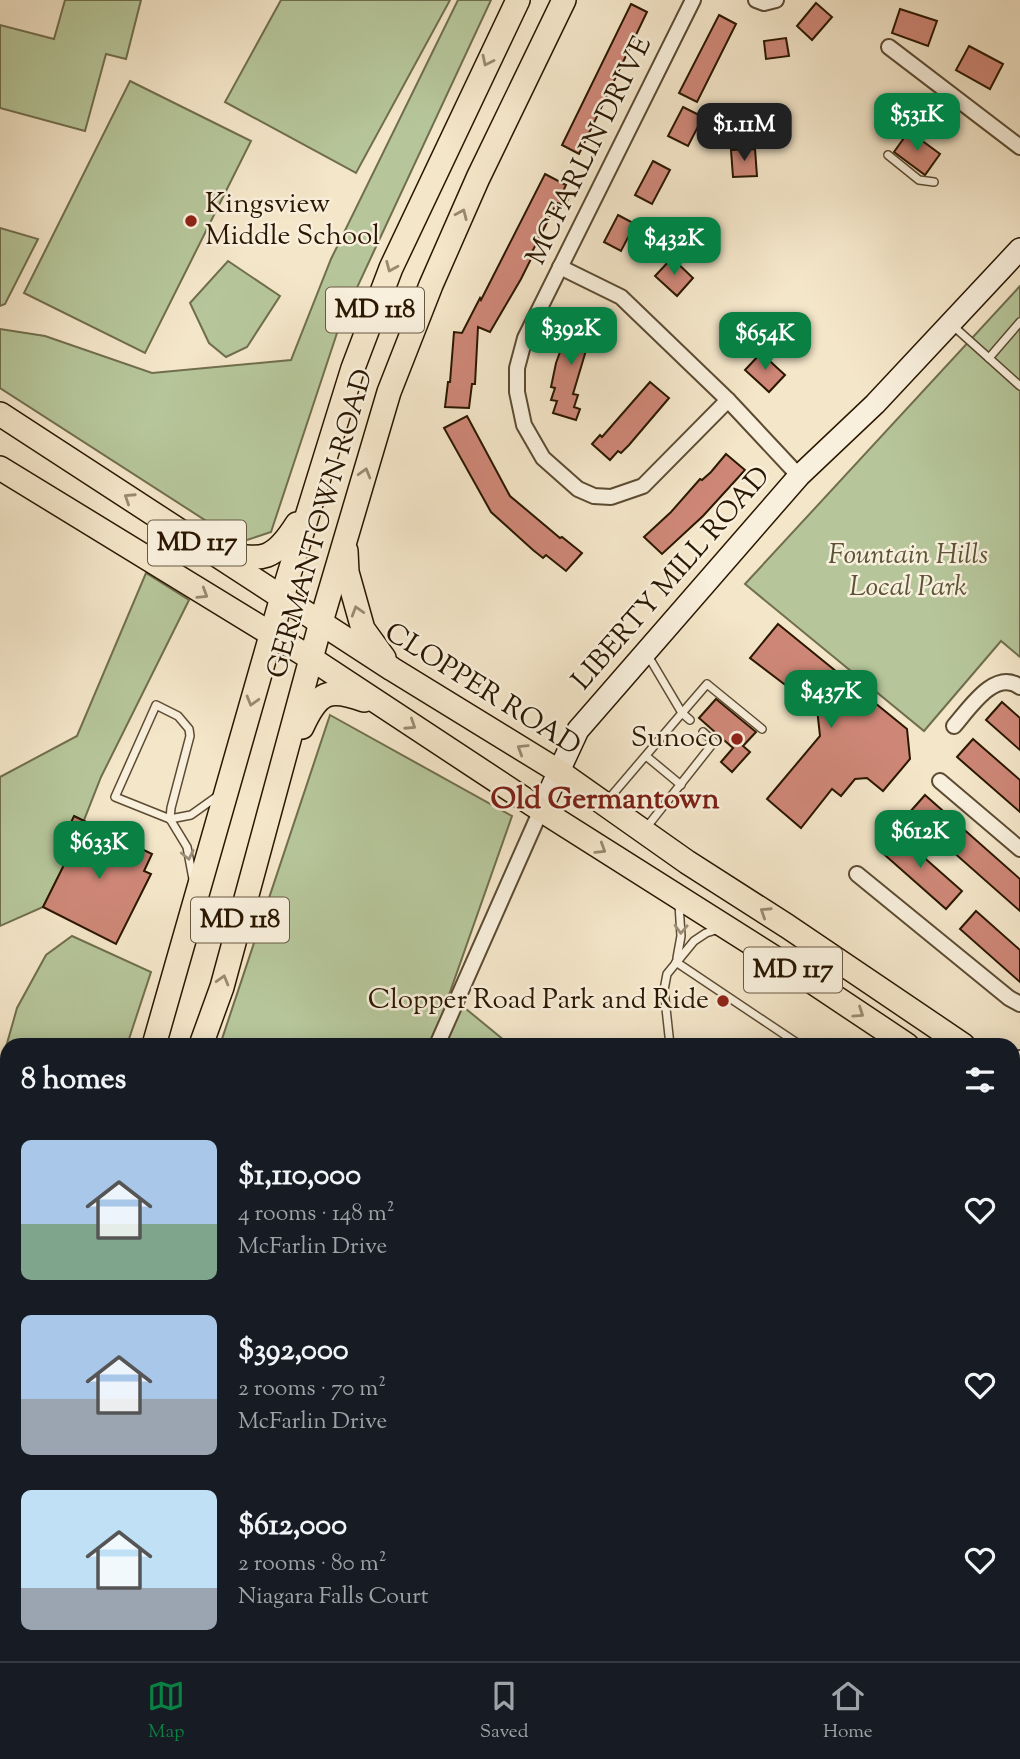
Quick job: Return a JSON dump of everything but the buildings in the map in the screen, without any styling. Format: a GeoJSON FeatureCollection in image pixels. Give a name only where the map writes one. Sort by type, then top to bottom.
{"type":"FeatureCollection","features":[{"type":"Feature","properties":{"kind":"main road","name":"GERMANTOWN ROAD"},"geometry":{"type":"LineString","coordinates":[[156,1038],[282,597],[353,368],[391,268],[518,0]]}},
{"type":"Feature","properties":{"kind":"main road","name":"GERMANTOWN ROAD"},"geometry":{"type":"LineString","coordinates":[[204,1038],[222,987],[321,622],[389,393],[431,285],[478,178],[564,0]]}},
{"type":"Feature","properties":{"kind":"main road","name":"CLOPPER ROAD"},"geometry":{"type":"LineString","coordinates":[[1,416],[392,669],[558,771],[952,1038]]}},
{"type":"Feature","properties":{"kind":"main road","name":"MD 117"},"geometry":{"type":"LineString","coordinates":[[0,468],[312,659],[896,1038]]}},
{"type":"Feature","properties":{"kind":"main road"},"geometry":{"type":"LineString","coordinates":[[211,552],[254,558],[271,555],[285,543],[310,504]]}},
{"type":"Feature","properties":{"kind":"main road"},"geometry":{"type":"LineString","coordinates":[[345,538],[347,572],[362,629],[392,669]]}},
{"type":"Feature","properties":{"kind":"main road"},"geometry":{"type":"LineString","coordinates":[[282,768],[312,706],[328,693],[345,693],[383,706]]}},
{"type":"Feature","properties":{"kind":"street","name":"MCFARLIN DRIVE"},"geometry":{"type":"LineString","coordinates":[[693,0],[526,338],[517,369],[517,392],[524,425],[543,458],[578,489],[594,496],[611,497],[643,486],[728,400]]}},
{"type":"Feature","properties":{"kind":"street"},"geometry":{"type":"LineString","coordinates":[[757,0],[764,3],[776,0]]}},
{"type":"Feature","properties":{"kind":"street"},"geometry":{"type":"LineString","coordinates":[[889,47],[1020,147]]}},
{"type":"Feature","properties":{"kind":"street","name":"LIBERTY MILL ROAD"},"geometry":{"type":"LineString","coordinates":[[439,1038],[578,730],[799,476],[875,404],[1020,249]]}},
{"type":"Feature","properties":{"kind":"street"},"geometry":{"type":"LineString","coordinates":[[560,267],[621,297],[728,400],[799,476]]}},
{"type":"Feature","properties":{"kind":"street"},"geometry":{"type":"LineString","coordinates":[[954,726],[994,685],[1008,682],[1020,687]]}},
{"type":"Feature","properties":{"kind":"street"},"geometry":{"type":"LineString","coordinates":[[940,781],[1020,849]]}},
{"type":"Feature","properties":{"kind":"street"},"geometry":{"type":"LineString","coordinates":[[857,874],[1009,998],[1020,1004]]}},
{"type":"Feature","properties":{"kind":"lane"},"geometry":{"type":"LineString","coordinates":[[888,155],[919,180],[934,182]]}},
{"type":"Feature","properties":{"kind":"lane"},"geometry":{"type":"LineString","coordinates":[[989,358],[1020,323]]}},
{"type":"Feature","properties":{"kind":"lane"},"geometry":{"type":"LineString","coordinates":[[950,324],[1020,386]]}},
{"type":"Feature","properties":{"kind":"lane"},"geometry":{"type":"LineString","coordinates":[[646,652],[682,713],[690,720]]}},
{"type":"Feature","properties":{"kind":"lane"},"geometry":{"type":"LineString","coordinates":[[604,804],[646,756],[674,730],[682,713],[707,684],[762,729]]}},
{"type":"Feature","properties":{"kind":"lane"},"geometry":{"type":"LineString","coordinates":[[197,894],[187,847],[170,819],[190,736],[184,721],[156,705],[115,797],[170,819],[191,814],[227,789]]}},
{"type":"Feature","properties":{"kind":"lane"},"geometry":{"type":"LineString","coordinates":[[644,831],[681,785],[690,766],[714,742],[703,732]]}},
{"type":"Feature","properties":{"kind":"lane"},"geometry":{"type":"LineString","coordinates":[[646,756],[681,785]]}},
{"type":"Feature","properties":{"kind":"lane"},"geometry":{"type":"LineString","coordinates":[[676,962],[681,936],[677,897]]}},
{"type":"Feature","properties":{"kind":"lane"},"geometry":{"type":"LineString","coordinates":[[669,1038],[664,989],[667,974],[694,941],[706,933],[726,927]]}},
{"type":"Feature","properties":{"kind":"lane"},"geometry":{"type":"LineString","coordinates":[[676,962],[790,1038]]}},
{"type":"Feature","properties":{"kind":"green space"},"geometry":{"type":"Polygon","coordinates":[[[65,0],[141,0],[126,59],[106,54],[85,131],[0,108],[0,25],[54,39],[65,0]]]}},
{"type":"Feature","properties":{"kind":"green space"},"geometry":{"type":"Polygon","coordinates":[[[281,0],[450,0],[356,173],[225,102],[281,0]]]}},
{"type":"Feature","properties":{"kind":"green space"},"geometry":{"type":"Polygon","coordinates":[[[458,0],[491,0],[340,324],[271,532],[244,541],[225,533],[0,388],[0,329],[45,336],[152,373],[291,360],[331,259],[458,0]]]}},
{"type":"Feature","properties":{"kind":"green space"},"geometry":{"type":"Polygon","coordinates":[[[130,81],[251,141],[145,353],[24,293],[130,81]]]}},
{"type":"Feature","properties":{"kind":"green space"},"geometry":{"type":"Polygon","coordinates":[[[0,228],[38,239],[5,304],[0,306],[0,228]]]}},
{"type":"Feature","properties":{"kind":"green space"},"geometry":{"type":"Polygon","coordinates":[[[228,261],[280,296],[247,347],[226,357],[209,343],[190,303],[228,261]]]}},
{"type":"Feature","properties":{"kind":"green space","name":"Fountain Hills Local Park"},"geometry":{"type":"Polygon","coordinates":[[[1020,286],[1020,657],[1001,641],[924,731],[745,584],[1020,286]]]}},
{"type":"Feature","properties":{"kind":"green space"},"geometry":{"type":"Polygon","coordinates":[[[146,573],[189,600],[101,777],[75,843],[43,907],[0,926],[0,777],[77,736],[146,573]]]}},
{"type":"Feature","properties":{"kind":"green space"},"geometry":{"type":"Polygon","coordinates":[[[330,715],[512,816],[449,995],[501,1038],[222,1038],[330,715]]]}},
{"type":"Feature","properties":{"kind":"green space"},"geometry":{"type":"Polygon","coordinates":[[[72,936],[151,972],[129,1038],[9,1038],[17,1008],[46,955],[72,936]]]}},
{"type":"Feature","properties":{"kind":"place","name":"Kingsview Middle School"},"geometry":{"type":"Point","coordinates":[191,221]}},
{"type":"Feature","properties":{"kind":"place","name":"Sunoco"},"geometry":{"type":"Point","coordinates":[737,739]}},
{"type":"Feature","properties":{"kind":"place","name":"Clopper Road Park and Ride"},"geometry":{"type":"Point","coordinates":[723,1001]}},
{"type":"Feature","properties":{"kind":"district","name":"Old Germantown"},"geometry":{"type":"Point","coordinates":[605,800]}}]}
